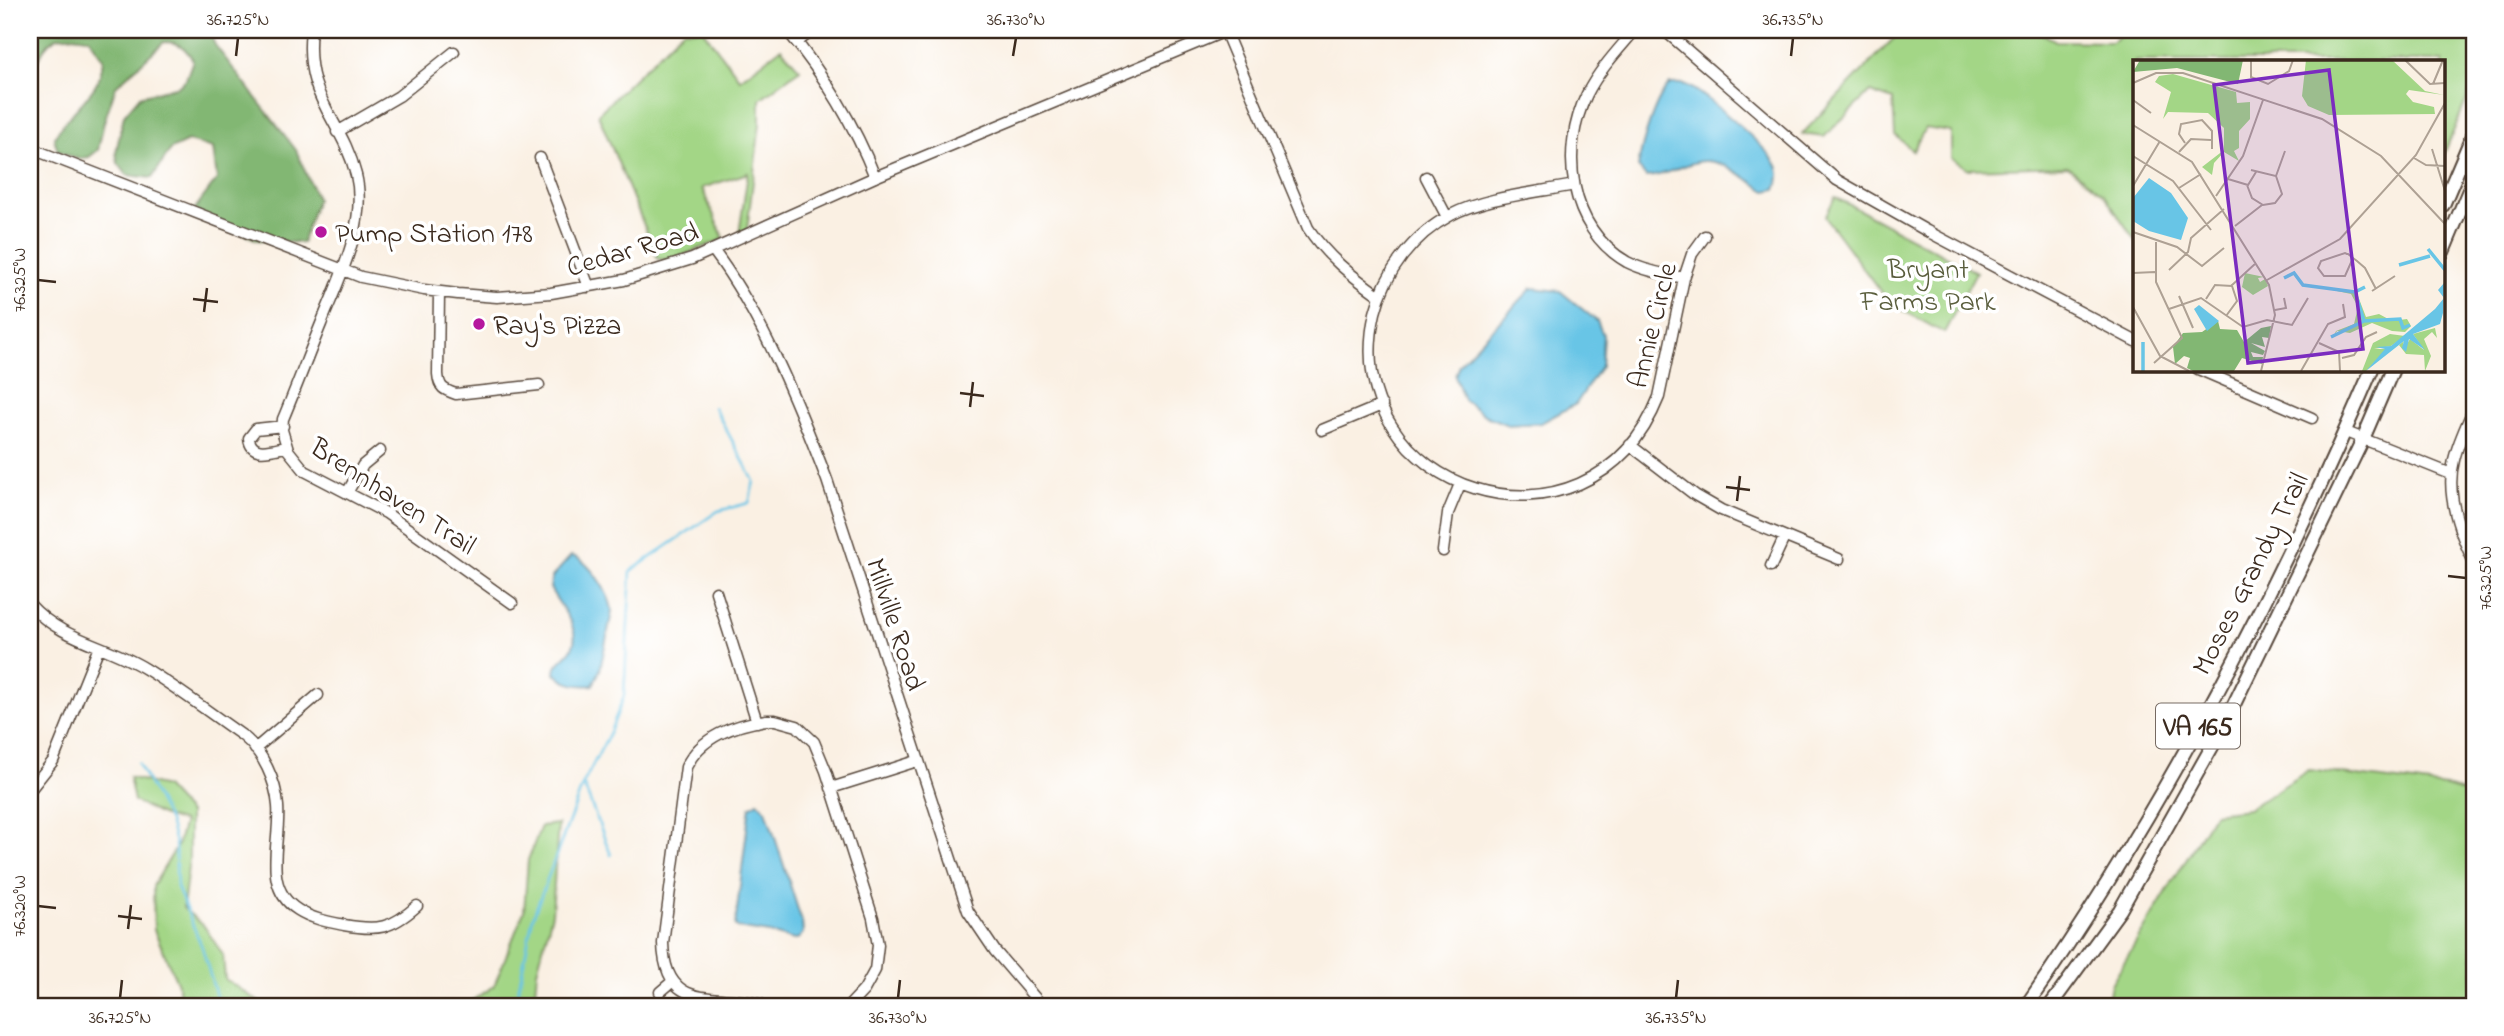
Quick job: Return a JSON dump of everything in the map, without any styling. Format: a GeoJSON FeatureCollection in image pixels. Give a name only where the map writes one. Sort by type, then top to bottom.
{"type":"FeatureCollection","features":[{"type":"Feature","properties":{"kind":"main road"},"geometry":{"type":"LineString","coordinates":[[2444,203],[2474,132]]}},
{"type":"Feature","properties":{"kind":"main road"},"geometry":{"type":"LineString","coordinates":[[2444,250],[2474,178]]}},
{"type":"Feature","properties":{"kind":"main road","name":"Moses Grandy Trail"},"geometry":{"type":"LineString","coordinates":[[2026,1006],[2084,923],[2178,766],[2299,533],[2371,371]]}},
{"type":"Feature","properties":{"kind":"main road","name":"Moses Grandy Trail"},"geometry":{"type":"LineString","coordinates":[[2050,1006],[2120,910],[2222,729],[2363,439],[2392,371]]}},
{"type":"Feature","properties":{"kind":"street","name":"Brennhaven Trail"},"geometry":{"type":"LineString","coordinates":[[310,30],[311,72],[321,101],[353,163],[359,194],[356,224],[342,271],[283,419],[286,447],[305,471],[386,513],[512,603]]}},
{"type":"Feature","properties":{"kind":"street"},"geometry":{"type":"LineString","coordinates":[[787,30],[849,119],[875,177]]}},
{"type":"Feature","properties":{"kind":"street"},"geometry":{"type":"LineString","coordinates":[[797,42],[813,30]]}},
{"type":"Feature","properties":{"kind":"street"},"geometry":{"type":"LineString","coordinates":[[1226,30],[1308,228],[1326,253],[1380,296]]}},
{"type":"Feature","properties":{"kind":"street","name":"Cedar Road"},"geometry":{"type":"LineString","coordinates":[[30,148],[342,271],[396,285],[439,292],[497,297],[566,291],[667,268],[713,250],[875,177],[1226,30]]}},
{"type":"Feature","properties":{"kind":"street"},"geometry":{"type":"LineString","coordinates":[[1635,30],[1598,75],[1582,104],[1573,140],[1571,163],[1574,186],[1587,222],[1615,254],[1650,271],[1684,278]]}},
{"type":"Feature","properties":{"kind":"street"},"geometry":{"type":"LineString","coordinates":[[1664,30],[1837,180],[1952,245],[2133,340]]}},
{"type":"Feature","properties":{"kind":"street"},"geometry":{"type":"LineString","coordinates":[[337,132],[399,96],[454,52]]}},
{"type":"Feature","properties":{"kind":"street"},"geometry":{"type":"LineString","coordinates":[[540,158],[589,287]]}},
{"type":"Feature","properties":{"kind":"street"},"geometry":{"type":"LineString","coordinates":[[1426,177],[1447,218]]}},
{"type":"Feature","properties":{"kind":"street","name":"Annie Circle"},"geometry":{"type":"LineString","coordinates":[[1574,186],[1494,201],[1447,218],[1431,228],[1406,251],[1380,296],[1371,330],[1371,360],[1382,405],[1404,441],[1429,465],[1460,484],[1501,495],[1555,491],[1595,475],[1630,445],[1652,414],[1659,397],[1684,278],[1692,254],[1704,236]]}},
{"type":"Feature","properties":{"kind":"street","name":"Millville Road"},"geometry":{"type":"LineString","coordinates":[[713,250],[735,279],[750,306],[817,454],[836,504],[960,893],[972,920],[1042,1006]]}},
{"type":"Feature","properties":{"kind":"street"},"geometry":{"type":"LineString","coordinates":[[439,292],[438,374],[439,384],[445,390],[456,394],[539,385]]}},
{"type":"Feature","properties":{"kind":"street"},"geometry":{"type":"LineString","coordinates":[[2203,371],[2312,418]]}},
{"type":"Feature","properties":{"kind":"street"},"geometry":{"type":"LineString","coordinates":[[1322,430],[1382,405]]}},
{"type":"Feature","properties":{"kind":"street"},"geometry":{"type":"LineString","coordinates":[[2474,408],[2454,458],[2451,474],[2456,517],[2474,562]]}},
{"type":"Feature","properties":{"kind":"street","name":"Brennhaven Trail"},"geometry":{"type":"LineString","coordinates":[[283,426],[257,429],[249,438],[254,450],[286,447]]}},
{"type":"Feature","properties":{"kind":"street"},"geometry":{"type":"LineString","coordinates":[[2346,432],[2451,474]]}},
{"type":"Feature","properties":{"kind":"street"},"geometry":{"type":"LineString","coordinates":[[1630,445],[1695,495],[1721,510],[1839,559]]}},
{"type":"Feature","properties":{"kind":"street"},"geometry":{"type":"LineString","coordinates":[[347,493],[363,465],[380,451]]}},
{"type":"Feature","properties":{"kind":"street"},"geometry":{"type":"LineString","coordinates":[[1443,551],[1448,513],[1460,484]]}},
{"type":"Feature","properties":{"kind":"street"},"geometry":{"type":"LineString","coordinates":[[1771,566],[1784,538]]}},
{"type":"Feature","properties":{"kind":"street"},"geometry":{"type":"LineString","coordinates":[[716,592],[757,722]]}},
{"type":"Feature","properties":{"kind":"street"},"geometry":{"type":"LineString","coordinates":[[30,605],[50,624],[146,669],[243,736],[255,748],[275,789],[278,806],[275,869],[277,884],[290,904],[304,913],[326,921],[378,929],[400,920],[417,905]]}},
{"type":"Feature","properties":{"kind":"street"},"geometry":{"type":"LineString","coordinates":[[30,790],[53,761],[99,647]]}},
{"type":"Feature","properties":{"kind":"street"},"geometry":{"type":"LineString","coordinates":[[255,748],[318,695]]}},
{"type":"Feature","properties":{"kind":"street"},"geometry":{"type":"LineString","coordinates":[[766,1006],[697,997],[687,993],[673,981],[665,964],[663,943],[686,767],[701,745],[710,738],[757,722],[775,720],[797,726],[807,733],[819,752],[873,918],[878,945],[876,964],[870,981],[849,1006]]}},
{"type":"Feature","properties":{"kind":"street"},"geometry":{"type":"LineString","coordinates":[[831,788],[917,761]]}},
{"type":"Feature","properties":{"kind":"street"},"geometry":{"type":"LineString","coordinates":[[660,992],[673,981]]}},
{"type":"Feature","properties":{"kind":"green space"},"geometry":{"type":"Polygon","coordinates":[[[30,30],[208,30],[215,45],[296,150],[317,199],[302,243],[257,240],[194,210],[217,179],[213,148],[188,141],[171,149],[152,178],[127,175],[118,163],[116,152],[124,115],[140,96],[179,86],[186,79],[193,60],[178,44],[164,42],[116,86],[98,150],[89,157],[78,159],[58,151],[54,138],[98,81],[103,59],[89,38],[60,36],[50,42],[31,73],[36,124],[30,139],[30,30]]]}},
{"type":"Feature","properties":{"kind":"green space"},"geometry":{"type":"Polygon","coordinates":[[[683,30],[703,30],[740,79],[781,48],[800,69],[760,99],[760,123],[747,230],[739,234],[748,173],[702,188],[724,239],[671,260],[658,259],[598,114],[683,30]]]}},
{"type":"Feature","properties":{"kind":"green space"},"geometry":{"type":"Polygon","coordinates":[[[1895,30],[2035,30],[2056,41],[2111,42],[2129,30],[2474,30],[2474,82],[2444,154],[2444,60],[2133,60],[2133,237],[2104,195],[2068,166],[1968,169],[1951,158],[1951,132],[1925,128],[1913,151],[1895,135],[1893,100],[1870,92],[1824,137],[1802,134],[1895,37],[1895,30]]]}},
{"type":"Feature","properties":{"kind":"green space","name":"Bryant Farms Park"},"geometry":{"type":"Polygon","coordinates":[[[1835,197],[1976,272],[1944,333],[1889,303],[1825,217],[1835,197]]]}},
{"type":"Feature","properties":{"kind":"green space"},"geometry":{"type":"Polygon","coordinates":[[[2309,770],[2446,787],[2474,795],[2474,1006],[2107,1006],[2111,984],[2214,813],[2248,809],[2309,770]]]}},
{"type":"Feature","properties":{"kind":"green space"},"geometry":{"type":"Polygon","coordinates":[[[129,777],[165,787],[189,813],[189,859],[183,908],[204,926],[223,955],[225,979],[265,1006],[183,1006],[177,982],[154,930],[153,886],[177,846],[184,822],[161,815],[134,801],[129,777]]]}},
{"type":"Feature","properties":{"kind":"green space"},"geometry":{"type":"Polygon","coordinates":[[[558,824],[552,914],[537,971],[534,1003],[532,1006],[464,1006],[494,986],[524,911],[528,860],[541,826],[558,824]]]}},
{"type":"Feature","properties":{"kind":"water"},"geometry":{"type":"Polygon","coordinates":[[[1670,84],[1684,84],[1694,90],[1751,137],[1774,160],[1778,168],[1776,189],[1766,191],[1722,164],[1703,161],[1646,177],[1638,167],[1642,147],[1654,111],[1670,84]]]}},
{"type":"Feature","properties":{"kind":"water"},"geometry":{"type":"Polygon","coordinates":[[[1532,288],[1560,291],[1597,321],[1603,335],[1601,366],[1576,404],[1541,423],[1508,425],[1486,416],[1464,400],[1455,376],[1459,364],[1532,288]]]}},
{"type":"Feature","properties":{"kind":"water"},"geometry":{"type":"Polygon","coordinates":[[[571,556],[578,558],[591,570],[604,588],[611,605],[612,612],[600,670],[593,685],[572,684],[555,673],[575,639],[570,622],[550,588],[552,577],[571,556]]]}},
{"type":"Feature","properties":{"kind":"water"},"geometry":{"type":"Polygon","coordinates":[[[758,802],[766,810],[802,922],[803,933],[794,940],[735,926],[750,807],[758,802]]]}},
{"type":"Feature","properties":{"kind":"waterway"},"geometry":{"type":"LineString","coordinates":[[515,1006],[533,917],[583,784],[610,732],[624,696],[631,571],[718,511],[749,503],[754,481],[714,407]]}},
{"type":"Feature","properties":{"kind":"waterway"},"geometry":{"type":"LineString","coordinates":[[138,763],[169,821],[175,843],[177,887],[202,947],[219,1006]]}},
{"type":"Feature","properties":{"kind":"waterway"},"geometry":{"type":"LineString","coordinates":[[584,786],[611,855]]}},
{"type":"Feature","properties":{"kind":"place","name":"Pump Station 178"},"geometry":{"type":"Point","coordinates":[321,232]}},
{"type":"Feature","properties":{"kind":"place","name":"Ray's Pizza"},"geometry":{"type":"Point","coordinates":[479,324]}}]}
